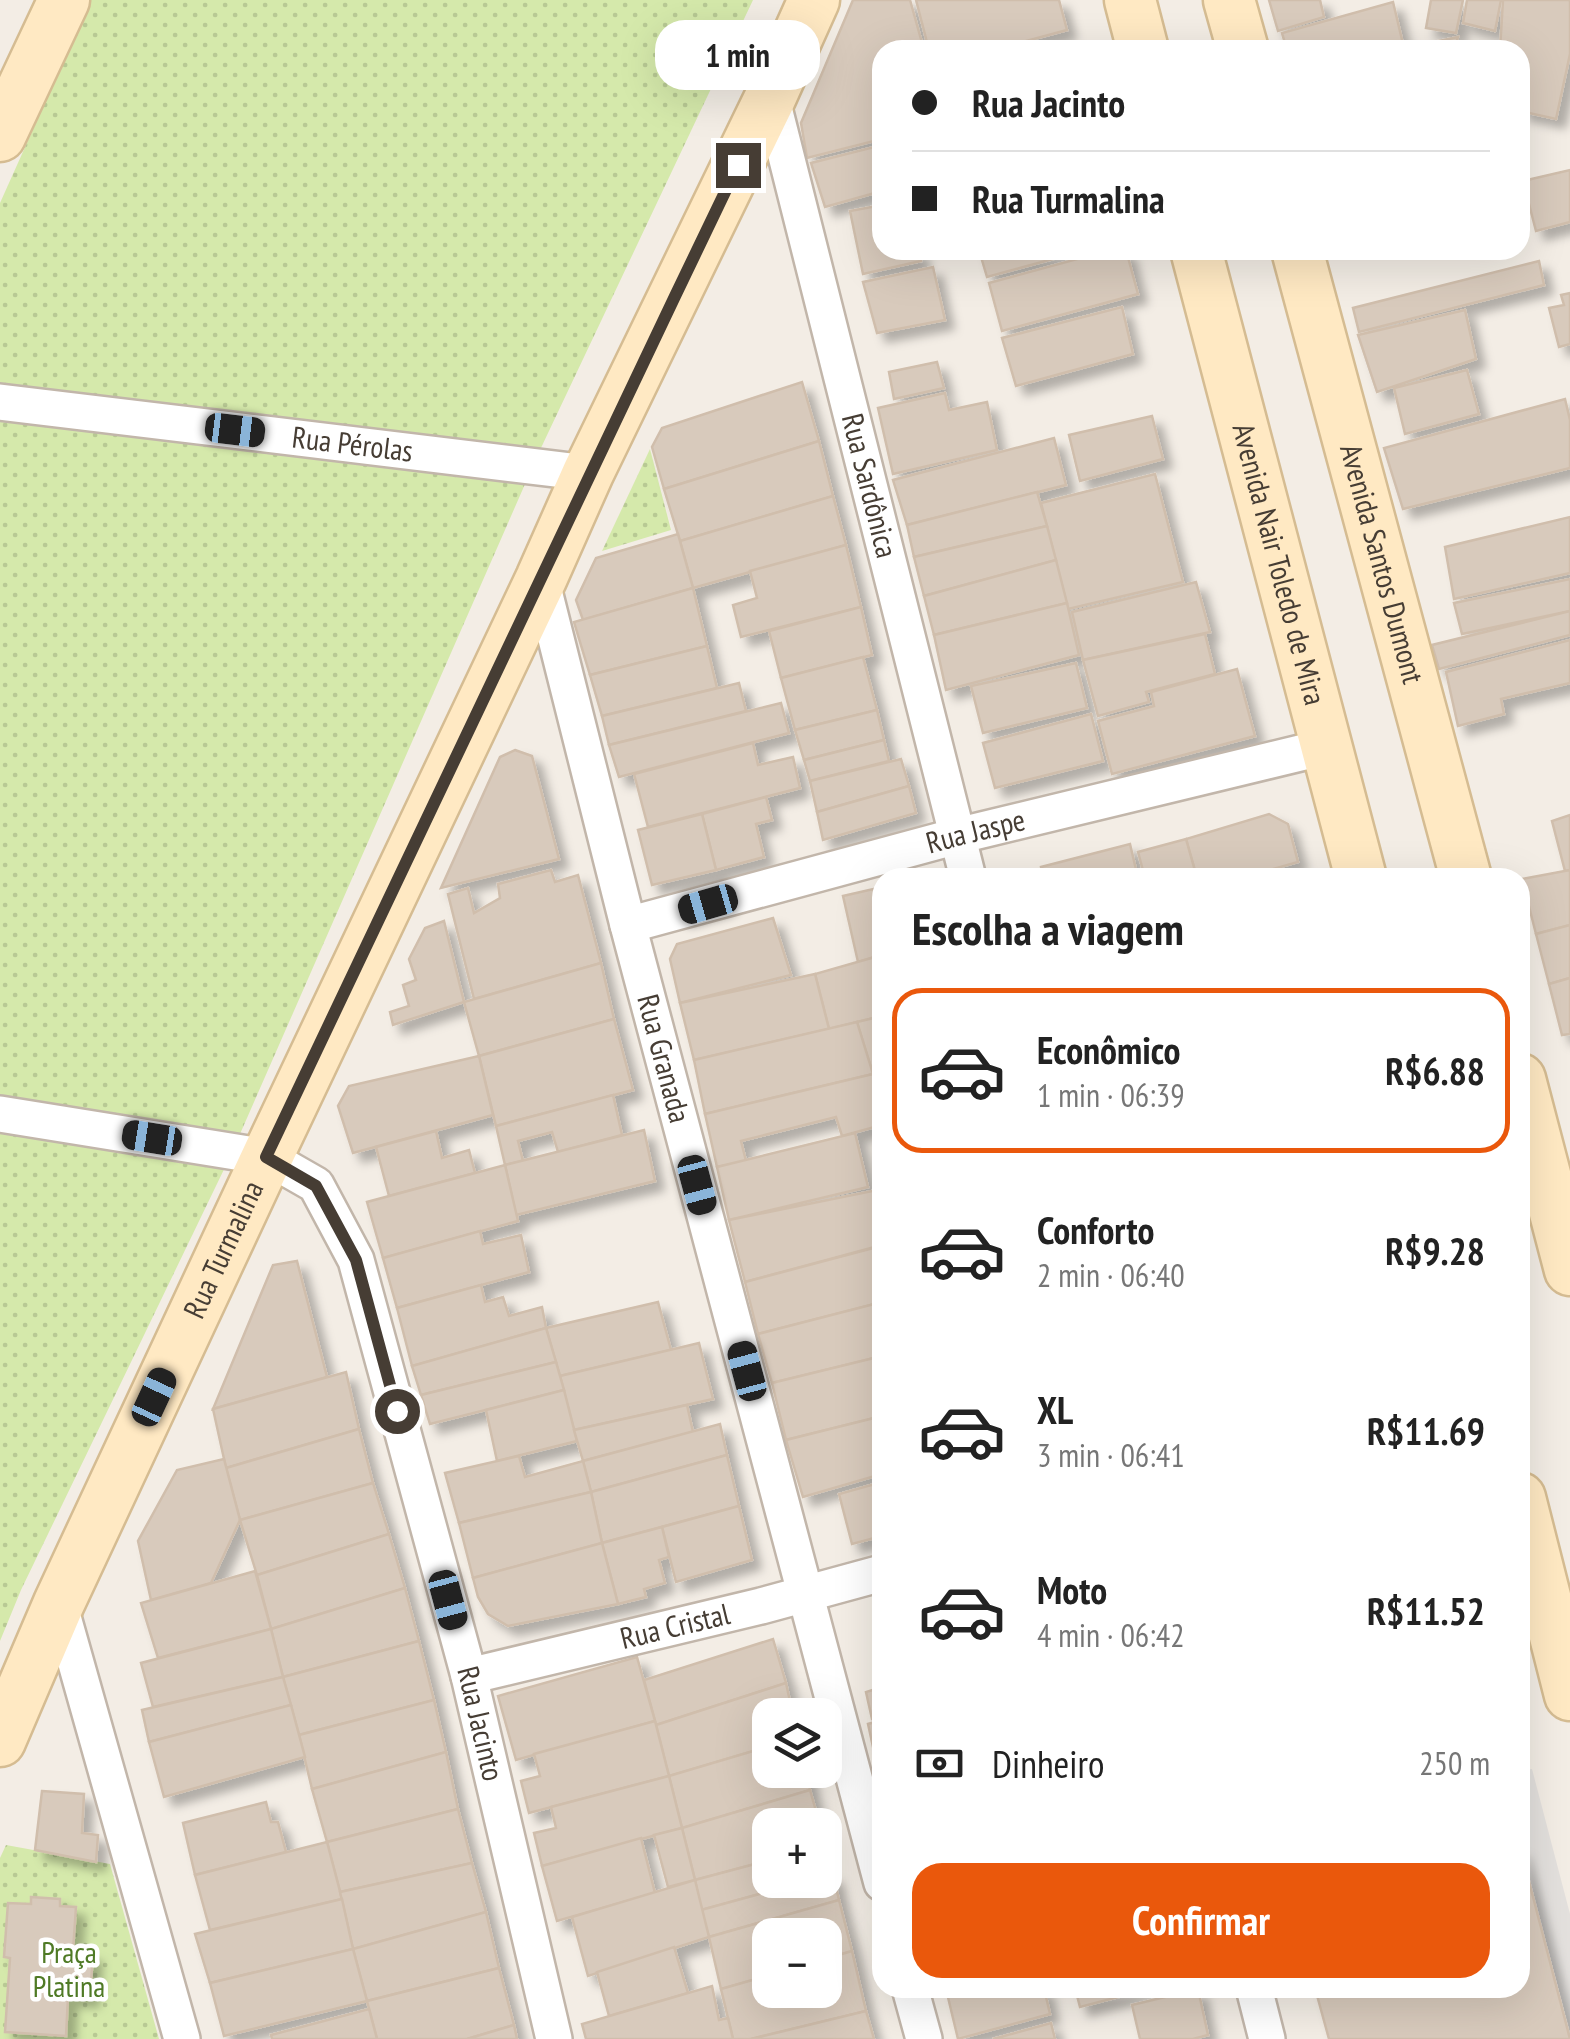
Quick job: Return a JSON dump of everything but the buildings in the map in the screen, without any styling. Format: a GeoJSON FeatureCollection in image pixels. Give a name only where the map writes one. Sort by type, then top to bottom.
{"type":"FeatureCollection","features":[{"type":"Feature","properties":{"kind":"street"},"geometry":{"type":"LineString","coordinates":[[0,136],[64,0]]}},
{"type":"Feature","properties":{"kind":"street","name":"Rua Turmalina"},"geometry":{"type":"LineString","coordinates":[[0,1741],[59,1603],[266,1157],[588,473],[772,96],[814,0]]}},
{"type":"Feature","properties":{"kind":"street"},"geometry":{"type":"LineString","coordinates":[[1130,0],[1140,40]]}},
{"type":"Feature","properties":{"kind":"street"},"geometry":{"type":"LineString","coordinates":[[1229,0],[1240,40]]}},
{"type":"Feature","properties":{"kind":"street","name":"Rua Sardônica"},"geometry":{"type":"LineString","coordinates":[[772,96],[965,868]]}},
{"type":"Feature","properties":{"kind":"street","name":"Avenida Nair Toledo de Mira"},"geometry":{"type":"LineString","coordinates":[[1199,260],[1358,868]]}},
{"type":"Feature","properties":{"kind":"street","name":"Avenida Santos Dumont"},"geometry":{"type":"LineString","coordinates":[[1300,260],[1463,868]]}},
{"type":"Feature","properties":{"kind":"street","name":"Rua Pérolas"},"geometry":{"type":"LineString","coordinates":[[0,402],[588,473]]}},
{"type":"Feature","properties":{"kind":"street","name":"Rua Granada"},"geometry":{"type":"LineString","coordinates":[[541,579],[628,925],[872,1845]]}},
{"type":"Feature","properties":{"kind":"street","name":"Rua Jaspe"},"geometry":{"type":"LineString","coordinates":[[628,925],[956,836],[1325,747]]}},
{"type":"Feature","properties":{"kind":"street"},"geometry":{"type":"LineString","coordinates":[[1530,1100],[1556,1156],[1570,1270]]}},
{"type":"Feature","properties":{"kind":"street"},"geometry":{"type":"LineString","coordinates":[[0,1114],[266,1157]]}},
{"type":"Feature","properties":{"kind":"street","name":"Rua Jacinto"},"geometry":{"type":"LineString","coordinates":[[266,1157],[316,1186],[356,1260],[468,1676],[554,2039]]}},
{"type":"Feature","properties":{"kind":"street"},"geometry":{"type":"LineString","coordinates":[[1530,1537],[1570,1695]]}},
{"type":"Feature","properties":{"kind":"street","name":"Rua Cristal"},"geometry":{"type":"LineString","coordinates":[[468,1676],[872,1576]]}},
{"type":"Feature","properties":{"kind":"street"},"geometry":{"type":"LineString","coordinates":[[59,1603],[182,2039]]}},
{"type":"Feature","properties":{"kind":"street"},"geometry":{"type":"LineString","coordinates":[[913,1998],[924,2039]]}},
{"type":"Feature","properties":{"kind":"street"},"geometry":{"type":"LineString","coordinates":[[1257,1998],[1267,2039]]}},
{"type":"Feature","properties":{"kind":"green space"},"geometry":{"type":"Polygon","coordinates":[[[91,0],[753,0],[540,450],[229,1159],[0,1641],[0,203],[91,0]]]}},
{"type":"Feature","properties":{"kind":"green space"},"geometry":{"type":"Polygon","coordinates":[[[650,449],[671,530],[602,551],[650,449]]]}},
{"type":"Feature","properties":{"kind":"green space","name":"Praça Platina"},"geometry":{"type":"Polygon","coordinates":[[[6,1845],[110,1864],[159,2039],[0,2039],[0,1858],[6,1845]]]}},
{"type":"Feature","properties":{"kind":"shaded area"},"geometry":{"type":"Polygon","coordinates":[[[1530,1769],[1570,1914],[1570,2030],[1530,1884],[1530,1769]]]}},
{"type":"Feature","properties":{"kind":"route"},"geometry":{"type":"LineString","coordinates":[[397,1411],[356,1260],[316,1186],[266,1157],[588,473],[738,165]]}}]}
